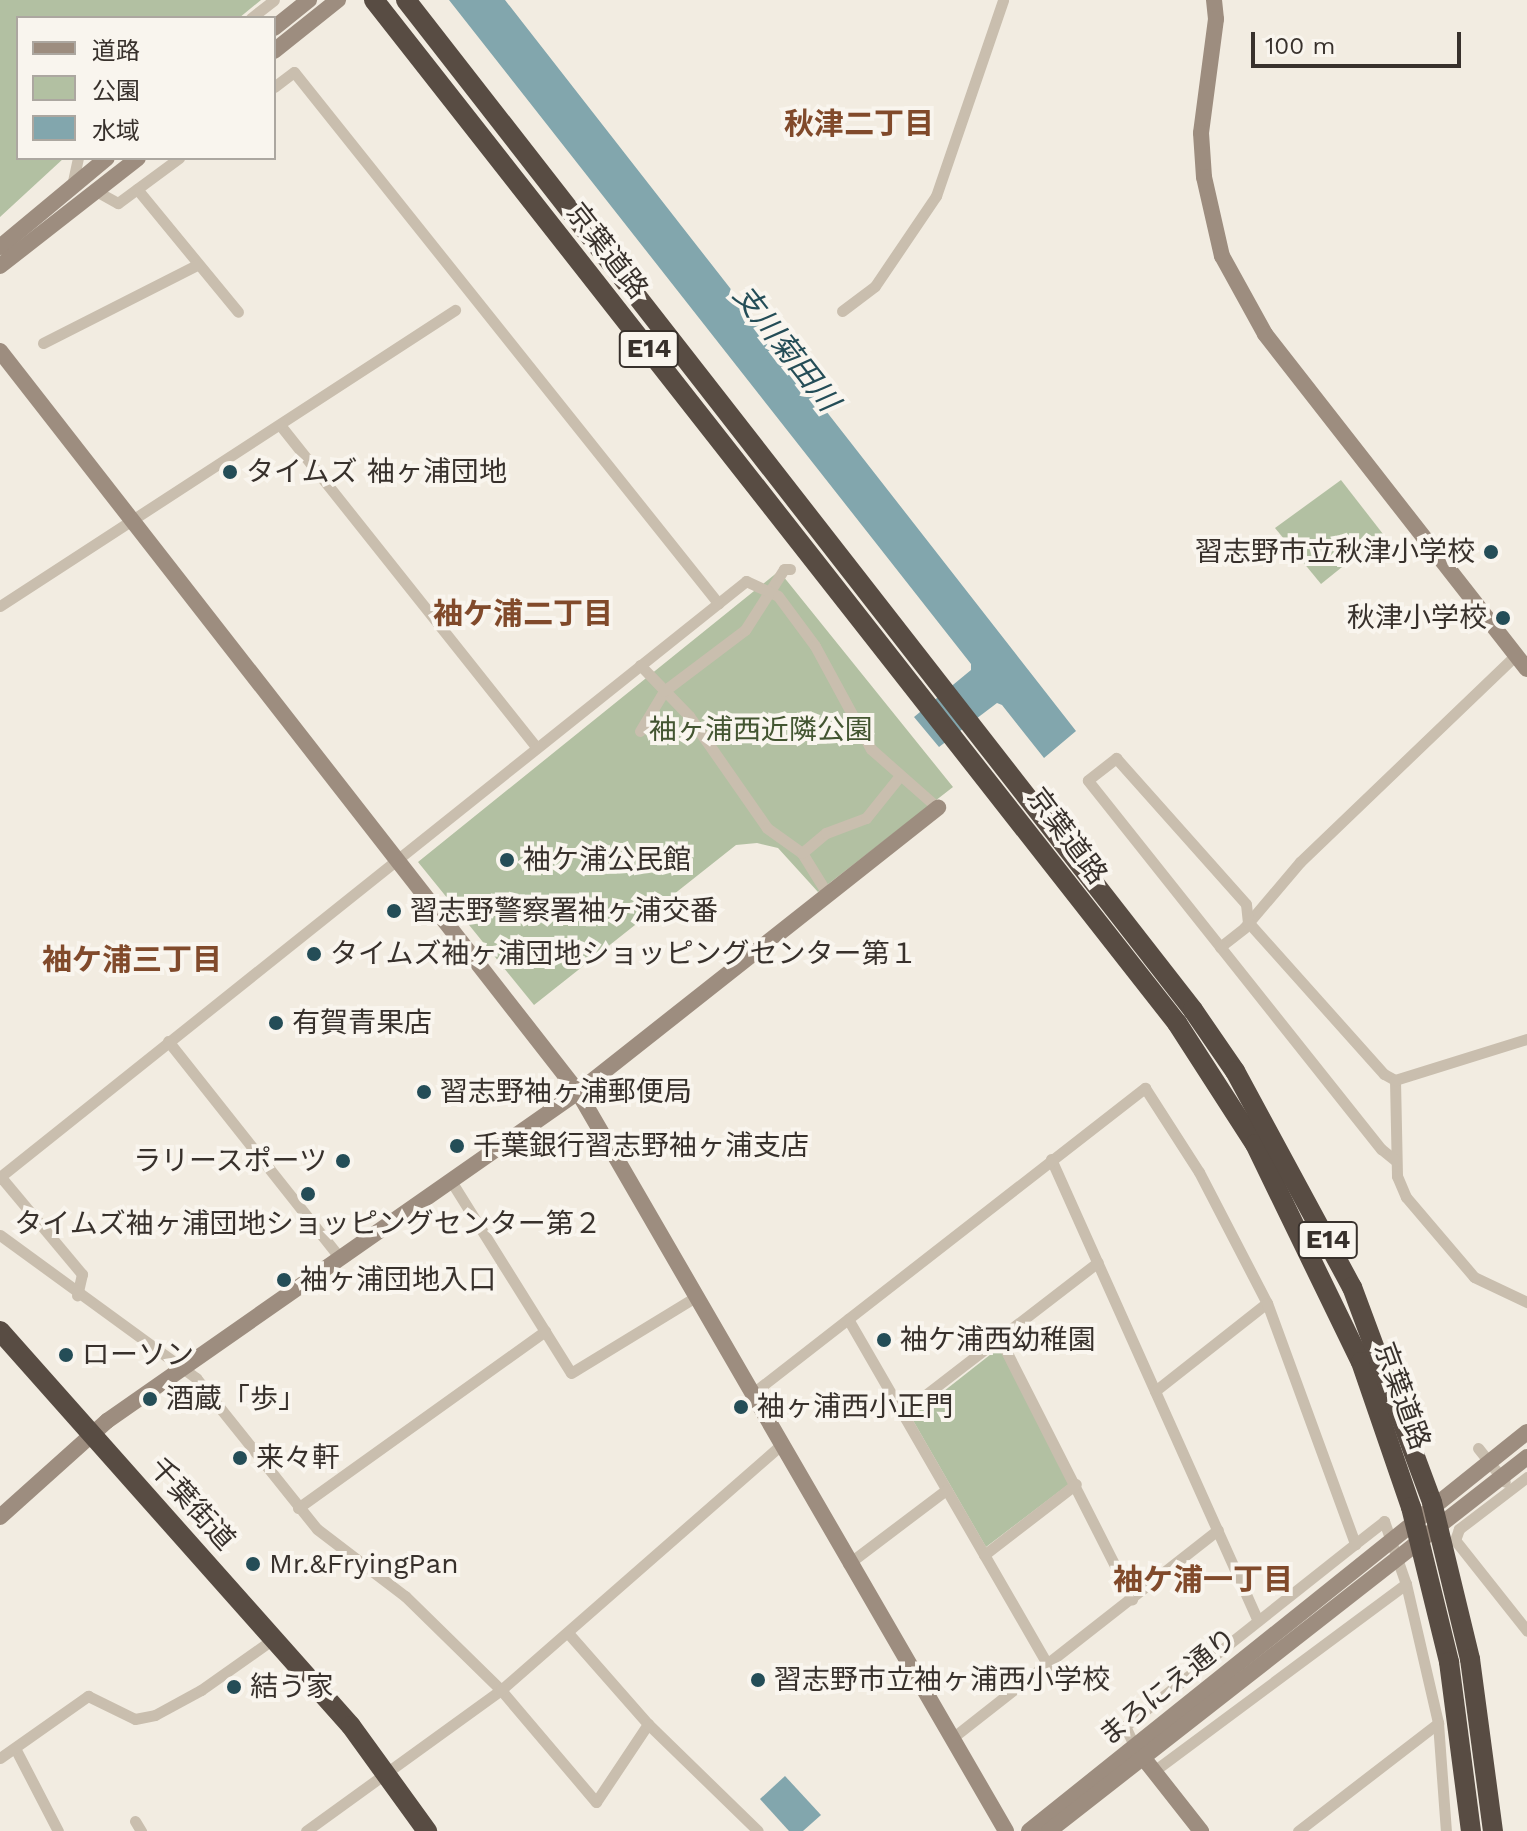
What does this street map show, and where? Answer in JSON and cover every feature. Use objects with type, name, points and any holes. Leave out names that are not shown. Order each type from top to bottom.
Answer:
[{"type":"highway","name":"京葉道路","points":[[374,0],[970,740],[1193,1010],[1235,1071],[1352,1287],[1436,1517],[1470,1659],[1493,1831]]},
{"type":"highway","name":"京葉道路","points":[[406,0],[932,692]]},
{"type":"highway","name":"京葉道路","points":[[970,740],[1177,1023],[1255,1144],[1361,1362],[1418,1531],[1449,1662],[1471,1831]]},
{"type":"highway","name":"千葉街道","points":[[0,1331],[385,1772],[427,1831]]},
{"type":"street","points":[[254,16],[274,0]]},
{"type":"street","points":[[276,26],[309,0]]},
{"type":"street","points":[[276,49],[338,0]]},
{"type":"street","points":[[842,311],[875,286],[936,196],[1003,0]]},
{"type":"street","points":[[1214,0],[1216,19],[1201,133],[1204,177],[1222,256],[1265,334],[1527,669]]},
{"type":"street","points":[[276,86],[294,72],[718,603]]},
{"type":"street","points":[[72,186],[78,160]]},
{"type":"street","points":[[0,247],[104,160]]},
{"type":"street","points":[[96,191],[118,203],[176,160]]},
{"type":"street","points":[[0,266],[134,162]]},
{"type":"street","points":[[137,189],[238,312]]},
{"type":"street","points":[[43,343],[197,265]]},
{"type":"street","points":[[0,606],[455,310]]},
{"type":"street","points":[[0,351],[578,1092],[783,1443],[848,1564],[1006,1831]]},
{"type":"street","points":[[280,425],[536,747]]},
{"type":"street","points":[[640,731],[664,691],[745,630],[784,569],[790,569]]},
{"type":"street","points":[[0,1517],[91,1434],[180,1366],[578,1092],[938,808],[898,778],[871,749],[815,646],[771,588],[746,581],[0,1177],[82,1274],[77,1295]]},
{"type":"street","points":[[1220,947],[1248,922],[1300,862],[1515,656]]},
{"type":"street","points":[[640,665],[689,716],[767,828],[802,853],[828,895]]},
{"type":"street","points":[[1396,1161],[1381,1149],[1088,780],[1116,758],[1246,904],[1248,922],[1384,1074],[1395,1080],[1527,1039]]},
{"type":"street","points":[[802,853],[826,833],[866,818],[898,778]]},
{"type":"street","points":[[168,1041],[339,1257]]},
{"type":"street","points":[[1395,1080],[1396,1161],[1406,1197],[1474,1277],[1527,1302]]},
{"type":"street","points":[[753,1393],[1145,1088],[1199,1172],[1267,1303],[1307,1400],[1355,1544]]},
{"type":"street","points":[[1051,1159],[1258,1621]]},
{"type":"street","points":[[451,1181],[571,1373],[697,1296]]},
{"type":"street","points":[[0,1235],[77,1295],[196,1378],[317,1529],[405,1596],[501,1690],[596,1802],[648,1724]]},
{"type":"street","points":[[902,1413],[1098,1262]]},
{"type":"street","points":[[1155,1391],[1267,1303]]},
{"type":"street","points":[[848,1319],[1048,1666]]},
{"type":"street","points":[[298,1508],[545,1331]]},
{"type":"street","points":[[1000,1339],[1132,1599]]},
{"type":"street","name":"まろにえ通り","points":[[1436,1517],[1527,1432]]},
{"type":"street","points":[[306,1831],[501,1690],[783,1443]]},
{"type":"street","points":[[1478,1448],[1511,1489]]},
{"type":"street","name":"まろにえ通り","points":[[1029,1831],[1139,1752],[1436,1517],[1527,1457]]},
{"type":"street","points":[[1527,1477],[1459,1529],[1455,1540],[1527,1631]]},
{"type":"street","points":[[984,1555],[1076,1484]]},
{"type":"street","points":[[848,1564],[946,1490]]},
{"type":"street","points":[[1201,1831],[1139,1752],[1125,1726],[1384,1521],[1406,1584],[1438,1723],[1446,1831]]},
{"type":"street","points":[[951,1739],[1218,1530]]},
{"type":"street","points":[[1154,1771],[1406,1584]]},
{"type":"street","points":[[568,1633],[648,1724],[758,1831]]},
{"type":"street","points":[[0,1758],[16,1750],[88,1696],[135,1719],[155,1715],[201,1690],[272,1640]]},
{"type":"street","points":[[1298,1831],[1438,1723]]},
{"type":"street","points":[[16,1750],[58,1831]]},
{"type":"street","name":"まろにえ通り","points":[[1049,1831],[1139,1752]]},
{"type":"green space","points":[[0,0],[261,0],[241,16],[16,16],[16,160],[62,160],[0,217]]},
{"type":"green space","points":[[1341,480],[1383,534],[1321,584],[1275,528]]},
{"type":"green space","name":"袖ヶ浦西近隣公園","points":[[779,571],[953,787],[818,892],[778,848],[757,843],[736,845],[534,1005],[418,862]]},
{"type":"green space","points":[[1000,1347],[1069,1484],[986,1547],[911,1417]]},
{"type":"water","points":[[449,0],[505,0],[1076,731],[1044,758],[1002,705],[997,703],[939,747],[914,717],[971,670],[971,664]]},
{"type":"water","points":[[785,1776],[821,1815],[803,1831],[789,1831],[760,1799]]},
{"type":"place","name":"タイムズ 袖ヶ浦団地","points":[[230,472]]},
{"type":"place","name":"習志野市立秋津小学校","points":[[1491,552]]},
{"type":"place","name":"秋津小学校","points":[[1503,618]]},
{"type":"place","name":"袖ケ浦公民館","points":[[507,860]]},
{"type":"place","name":"習志野警察署袖ヶ浦交番","points":[[394,911]]},
{"type":"place","name":"タイムズ袖ヶ浦団地ショッピングセンター第１","points":[[314,954]]},
{"type":"place","name":"有賀青果店","points":[[276,1023]]},
{"type":"place","name":"習志野袖ヶ浦郵便局","points":[[424,1092]]},
{"type":"place","name":"千葉銀行習志野袖ヶ浦支店","points":[[457,1146]]},
{"type":"place","name":"ラリースポーツ","points":[[343,1161]]},
{"type":"place","name":"タイムズ袖ヶ浦団地ショッピングセンター第２","points":[[308,1194]]},
{"type":"place","name":"袖ヶ浦団地入口","points":[[284,1280]]},
{"type":"place","name":"袖ケ浦西幼稚園","points":[[884,1340]]},
{"type":"place","name":"ローソン","points":[[66,1355]]},
{"type":"place","name":"酒蔵「歩」","points":[[150,1399]]},
{"type":"place","name":"袖ヶ浦西小正門","points":[[741,1407]]},
{"type":"place","name":"来々軒","points":[[240,1458]]},
{"type":"place","name":"Mr.&FryingPan","points":[[253,1564]]},
{"type":"place","name":"習志野市立袖ヶ浦西小学校","points":[[758,1680]]},
{"type":"place","name":"結う家","points":[[234,1687]]},
{"type":"district","name":"秋津二丁目","points":[[859,124]]},
{"type":"district","name":"袖ケ浦二丁目","points":[[523,614]]},
{"type":"district","name":"袖ケ浦三丁目","points":[[132,960]]},
{"type":"district","name":"袖ケ浦一丁目","points":[[1203,1580]]},
{"type":"water label","name":"支川菊田川","points":[[786,348]]}]
